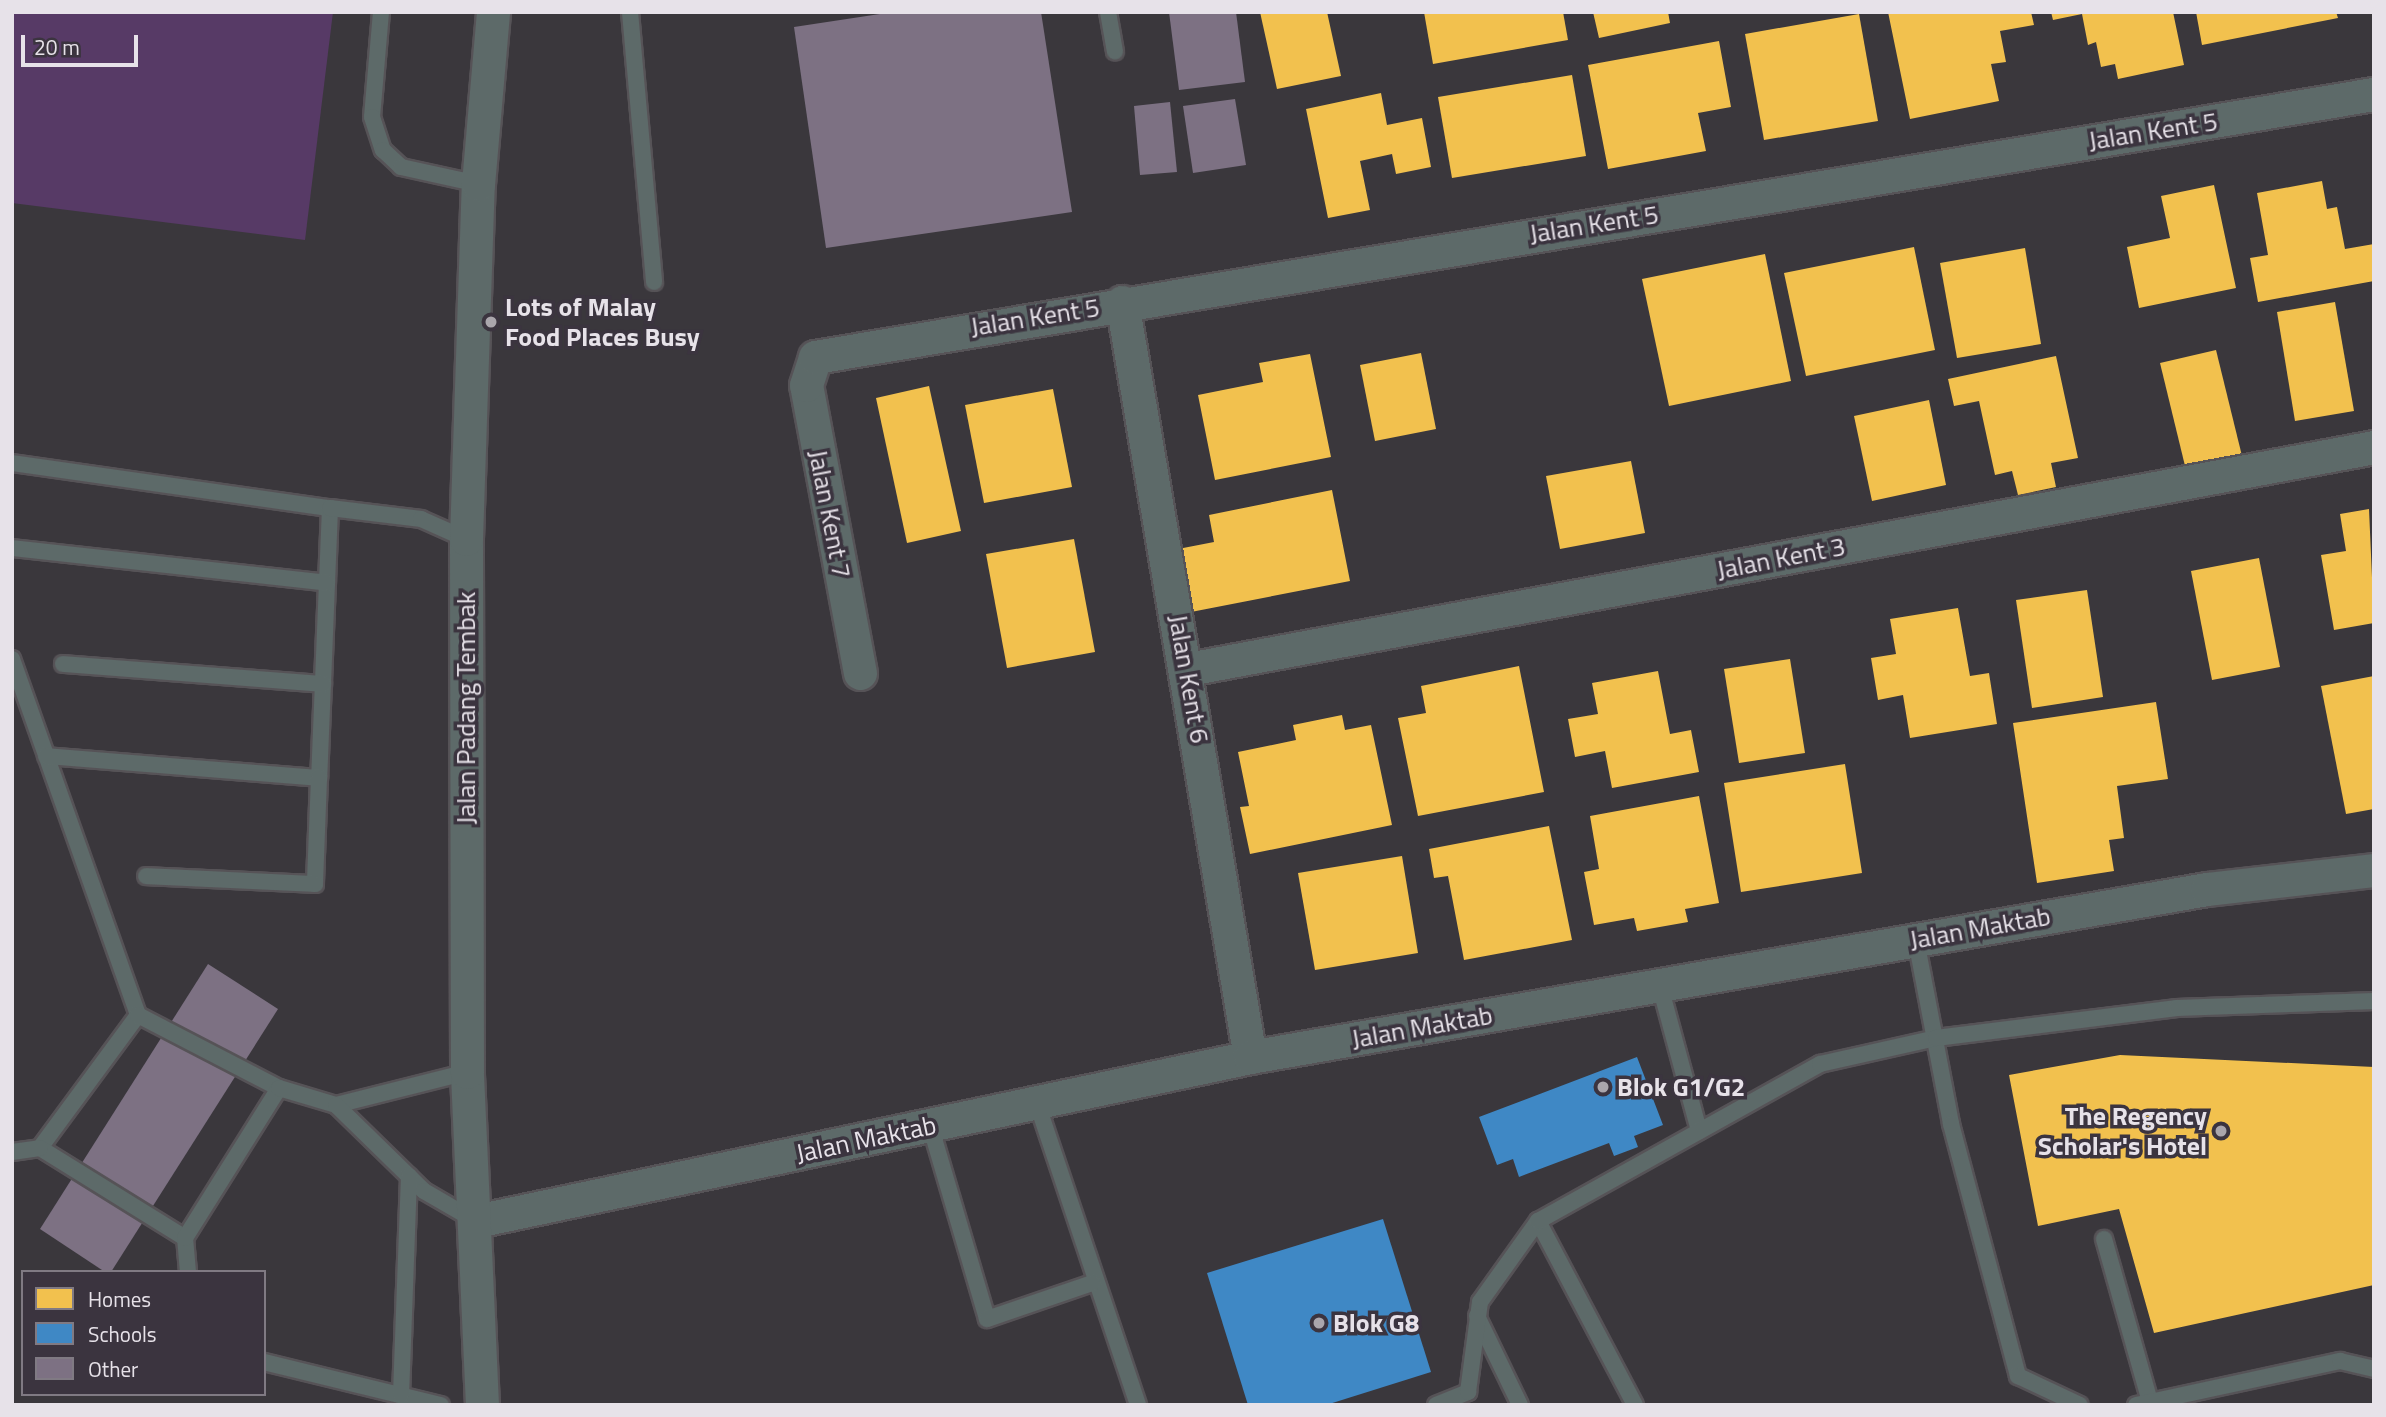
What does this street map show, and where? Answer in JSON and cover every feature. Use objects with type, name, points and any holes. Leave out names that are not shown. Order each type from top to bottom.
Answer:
[{"type":"street","name":"Jalan Padang Tembak","points":[[482,1405],[476,1221],[467,1072],[466,539],[478,184],[493,12]]},
{"type":"street","name":"Jalan Kent 5","points":[[815,357],[1122,302],[2374,94]]},
{"type":"street","name":"Jalan Kent 6","points":[[1122,302],[1188,669],[1250,1057]]},
{"type":"street","name":"Jalan Kent 7","points":[[815,357],[806,385],[860,673]]},
{"type":"street","name":"Jalan Kent 3","points":[[1188,669],[2374,447]]},
{"type":"street","name":"Jalan Maktab","points":[[476,1221],[1250,1057],[2207,888],[2374,870]]},
{"type":"lane","points":[[381,12],[372,117],[383,150],[401,167],[478,184]]},
{"type":"lane","points":[[630,12],[654,282]]},
{"type":"lane","points":[[1108,12],[1115,51]]},
{"type":"lane","points":[[12,463],[421,519],[466,539]]},
{"type":"lane","points":[[146,876],[315,884],[330,508]]},
{"type":"lane","points":[[12,548],[327,583]]},
{"type":"lane","points":[[12,659],[138,1015],[279,1088],[336,1105],[409,1176],[476,1221]]},
{"type":"lane","points":[[63,664],[323,684]]},
{"type":"lane","points":[[46,756],[319,778]]},
{"type":"lane","points":[[1916,940],[1951,1124],[2018,1376],[2080,1405]]},
{"type":"lane","points":[[1660,986],[1699,1131]]},
{"type":"lane","points":[[1436,1405],[1468,1392],[1480,1302],[1538,1222],[1821,1064],[1936,1038],[2177,1007],[2374,1001]]},
{"type":"lane","points":[[40,1148],[138,1015]]},
{"type":"lane","points":[[336,1105],[467,1072]]},
{"type":"lane","points":[[188,1270],[185,1238],[279,1088]]},
{"type":"lane","points":[[1037,1102],[1092,1283],[1138,1405]]},
{"type":"lane","points":[[930,1125],[987,1320],[1092,1283]]},
{"type":"lane","points":[[12,1152],[40,1148],[185,1238]]},
{"type":"lane","points":[[401,1395],[409,1176]]},
{"type":"lane","points":[[1538,1222],[1635,1405]]},
{"type":"lane","points":[[2104,1239],[2143,1404],[2340,1361],[2374,1369]]},
{"type":"lane","points":[[1478,1316],[1520,1405]]},
{"type":"lane","points":[[266,1362],[441,1405]]},
{"type":"shaded area","points":[[12,12],[333,12],[305,240],[12,203]]},
{"type":"building: Homes","points":[[1260,12],[1327,12],[1341,76],[1277,89]]},
{"type":"building: Homes","points":[[1424,12],[1563,12],[1568,40],[1433,64]]},
{"type":"building: Homes","points":[[1593,12],[1668,12],[1670,23],[1599,38]]},
{"type":"building: Homes","points":[[1888,12],[2031,12],[2034,25],[2000,31],[2006,62],[1991,64],[1999,101],[1910,119]]},
{"type":"building: Homes","points":[[2051,12],[2173,12],[2184,65],[2118,79],[2115,64],[2101,67],[2096,42],[2088,45],[2082,14],[2053,20]]},
{"type":"building: Homes","points":[[2196,12],[2336,12],[2338,18],[2202,45]]},
{"type":"building: Homes","points":[[1859,14],[1878,121],[1764,140],[1745,34]]},
{"type":"building: Homes","points":[[1719,41],[1731,107],[1698,113],[1706,151],[1608,169],[1588,65]]},
{"type":"building: Homes","points":[[1572,75],[1586,156],[1452,178],[1438,97]]},
{"type":"building: Homes","points":[[1381,93],[1387,125],[1422,118],[1431,167],[1396,174],[1392,154],[1360,161],[1370,210],[1328,218],[1306,109]]},
{"type":"building: Homes","points":[[2322,181],[2327,209],[2337,207],[2345,249],[2374,244],[2374,281],[2258,302],[2250,258],[2268,255],[2257,193]]},
{"type":"building: Homes","points":[[2214,185],[2236,288],[2139,308],[2127,247],[2170,238],[2161,196]]},
{"type":"building: Homes","points":[[1914,247],[1935,350],[1806,376],[1784,273]]},
{"type":"building: Homes","points":[[2025,248],[2041,344],[1957,358],[1940,263]]},
{"type":"building: Homes","points":[[1765,254],[1791,381],[1669,406],[1642,279]]},
{"type":"building: Homes","points":[[2335,302],[2354,411],[2295,421],[2277,312]]},
{"type":"building: Homes","points":[[2216,350],[2242,456],[2186,470],[2160,363]]},
{"type":"building: Homes","points":[[1421,353],[1436,429],[1375,441],[1360,365]]},
{"type":"building: Homes","points":[[1310,354],[1331,457],[1215,480],[1198,395],[1263,382],[1259,363]]},
{"type":"building: Homes","points":[[2056,356],[2078,458],[2051,463],[2056,487],[2018,495],[2012,471],[1995,475],[1979,401],[1954,406],[1948,379]]},
{"type":"building: Homes","points":[[929,386],[961,531],[907,543],[876,398]]},
{"type":"building: Homes","points":[[1053,389],[1072,487],[984,503],[965,405]]},
{"type":"building: Homes","points":[[1929,400],[1946,485],[1872,501],[1854,416]]},
{"type":"building: Homes","points":[[1631,461],[1645,533],[1560,549],[1546,476]]},
{"type":"building: Homes","points":[[1332,490],[1350,581],[1191,612],[1178,549],[1214,542],[1209,515]]},
{"type":"building: Homes","points":[[2369,509],[2374,623],[2334,630],[2321,555],[2346,551],[2340,514]]},
{"type":"building: Homes","points":[[1074,539],[1095,652],[1007,668],[986,554]]},
{"type":"building: Homes","points":[[2259,558],[2280,667],[2212,680],[2191,571]]},
{"type":"building: Homes","points":[[2087,590],[2103,697],[2032,708],[2016,600]]},
{"type":"building: Homes","points":[[1958,608],[1970,676],[1989,673],[1997,724],[1910,738],[1903,695],[1878,700],[1871,658],[1896,654],[1890,619]]},
{"type":"building: Homes","points":[[1790,659],[1805,753],[1739,763],[1724,669]]},
{"type":"building: Homes","points":[[1519,666],[1544,792],[1418,816],[1398,718],[1426,713],[1421,686]]},
{"type":"building: Homes","points":[[1658,671],[1670,734],[1691,730],[1699,772],[1612,788],[1605,751],[1575,757],[1568,719],[1598,714],[1592,683]]},
{"type":"building: Homes","points":[[2374,676],[2374,809],[2346,814],[2321,686]]},
{"type":"building: Homes","points":[[2156,702],[2168,779],[2117,786],[2124,838],[2109,840],[2114,871],[2037,883],[2013,723]]},
{"type":"building: Homes","points":[[1342,715],[1345,730],[1371,725],[1392,825],[1250,854],[1240,807],[1249,806],[1238,752],[1296,740],[1293,725]]},
{"type":"building: Homes","points":[[1845,764],[1862,873],[1741,892],[1724,783]]},
{"type":"building: Homes","points":[[1699,796],[1719,903],[1685,909],[1688,922],[1637,931],[1634,918],[1594,925],[1584,872],[1599,869],[1590,816]]},
{"type":"building: Homes","points":[[1549,826],[1572,940],[1464,960],[1448,876],[1434,878],[1429,849]]},
{"type":"building: Homes","points":[[1402,856],[1418,953],[1315,970],[1298,873]]},
{"type":"building: Homes","points":[[2120,1055],[2374,1067],[2374,1285],[2154,1333],[2119,1209],[2038,1226],[2009,1075]]},
{"type":"building: Schools","name":"Blok G1/G2","points":[[1637,1057],[1663,1125],[1634,1136],[1638,1147],[1614,1156],[1609,1143],[1519,1177],[1513,1159],[1497,1165],[1479,1117]]},
{"type":"building: Schools","name":"Blok G8","points":[[1383,1219],[1431,1372],[1326,1405],[1248,1405],[1207,1273]]},
{"type":"building: Other","points":[[893,12],[1041,12],[1072,212],[826,248],[794,27]]},
{"type":"building: Other","points":[[1169,12],[1236,12],[1245,82],[1179,90]]},
{"type":"building: Other","points":[[1235,99],[1246,165],[1193,173],[1183,106]]},
{"type":"building: Other","points":[[1170,102],[1177,172],[1140,175],[1134,106]]},
{"type":"building: Other","points":[[208,964],[278,1009],[112,1270],[102,1270],[40,1229]]},
{"type":"place","name":"Lots of Malay Food Places Busy","points":[[491,322]]},
{"type":"place","name":"Blok G1/G2","points":[[1603,1087]]},
{"type":"place","name":"The Regency Scholar's Hotel","points":[[2221,1131]]},
{"type":"place","name":"Blok G8","points":[[1319,1323]]}]
